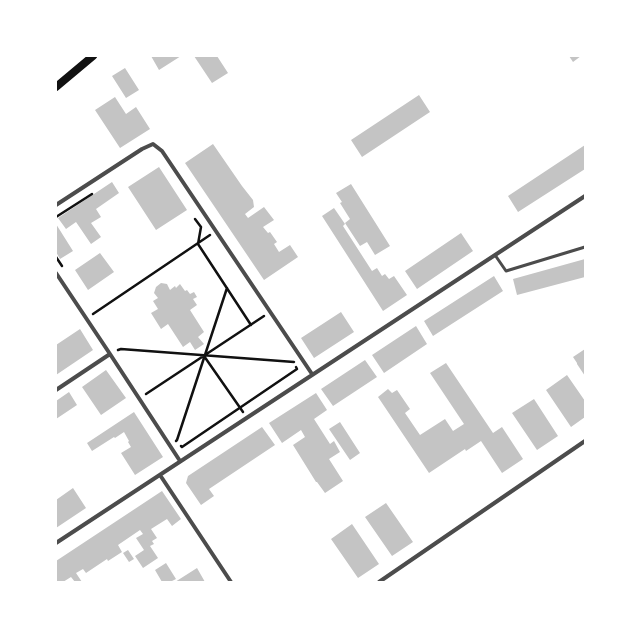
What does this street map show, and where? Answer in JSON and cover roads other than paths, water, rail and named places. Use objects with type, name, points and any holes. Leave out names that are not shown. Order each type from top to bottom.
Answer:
[{"type":"main road","points":[[56,87],[93,56]]},
{"type":"street","points":[[56,205],[142,149],[153,144],[162,151],[312,374]]},
{"type":"street","points":[[56,543],[585,196]]},
{"type":"street","points":[[56,273],[180,461]]},
{"type":"street","points":[[56,390],[110,354]]},
{"type":"street","points":[[379,582],[585,442]]},
{"type":"street","points":[[160,475],[231,582]]},
{"type":"lane","points":[[495,255],[506,271],[585,247]]}]
